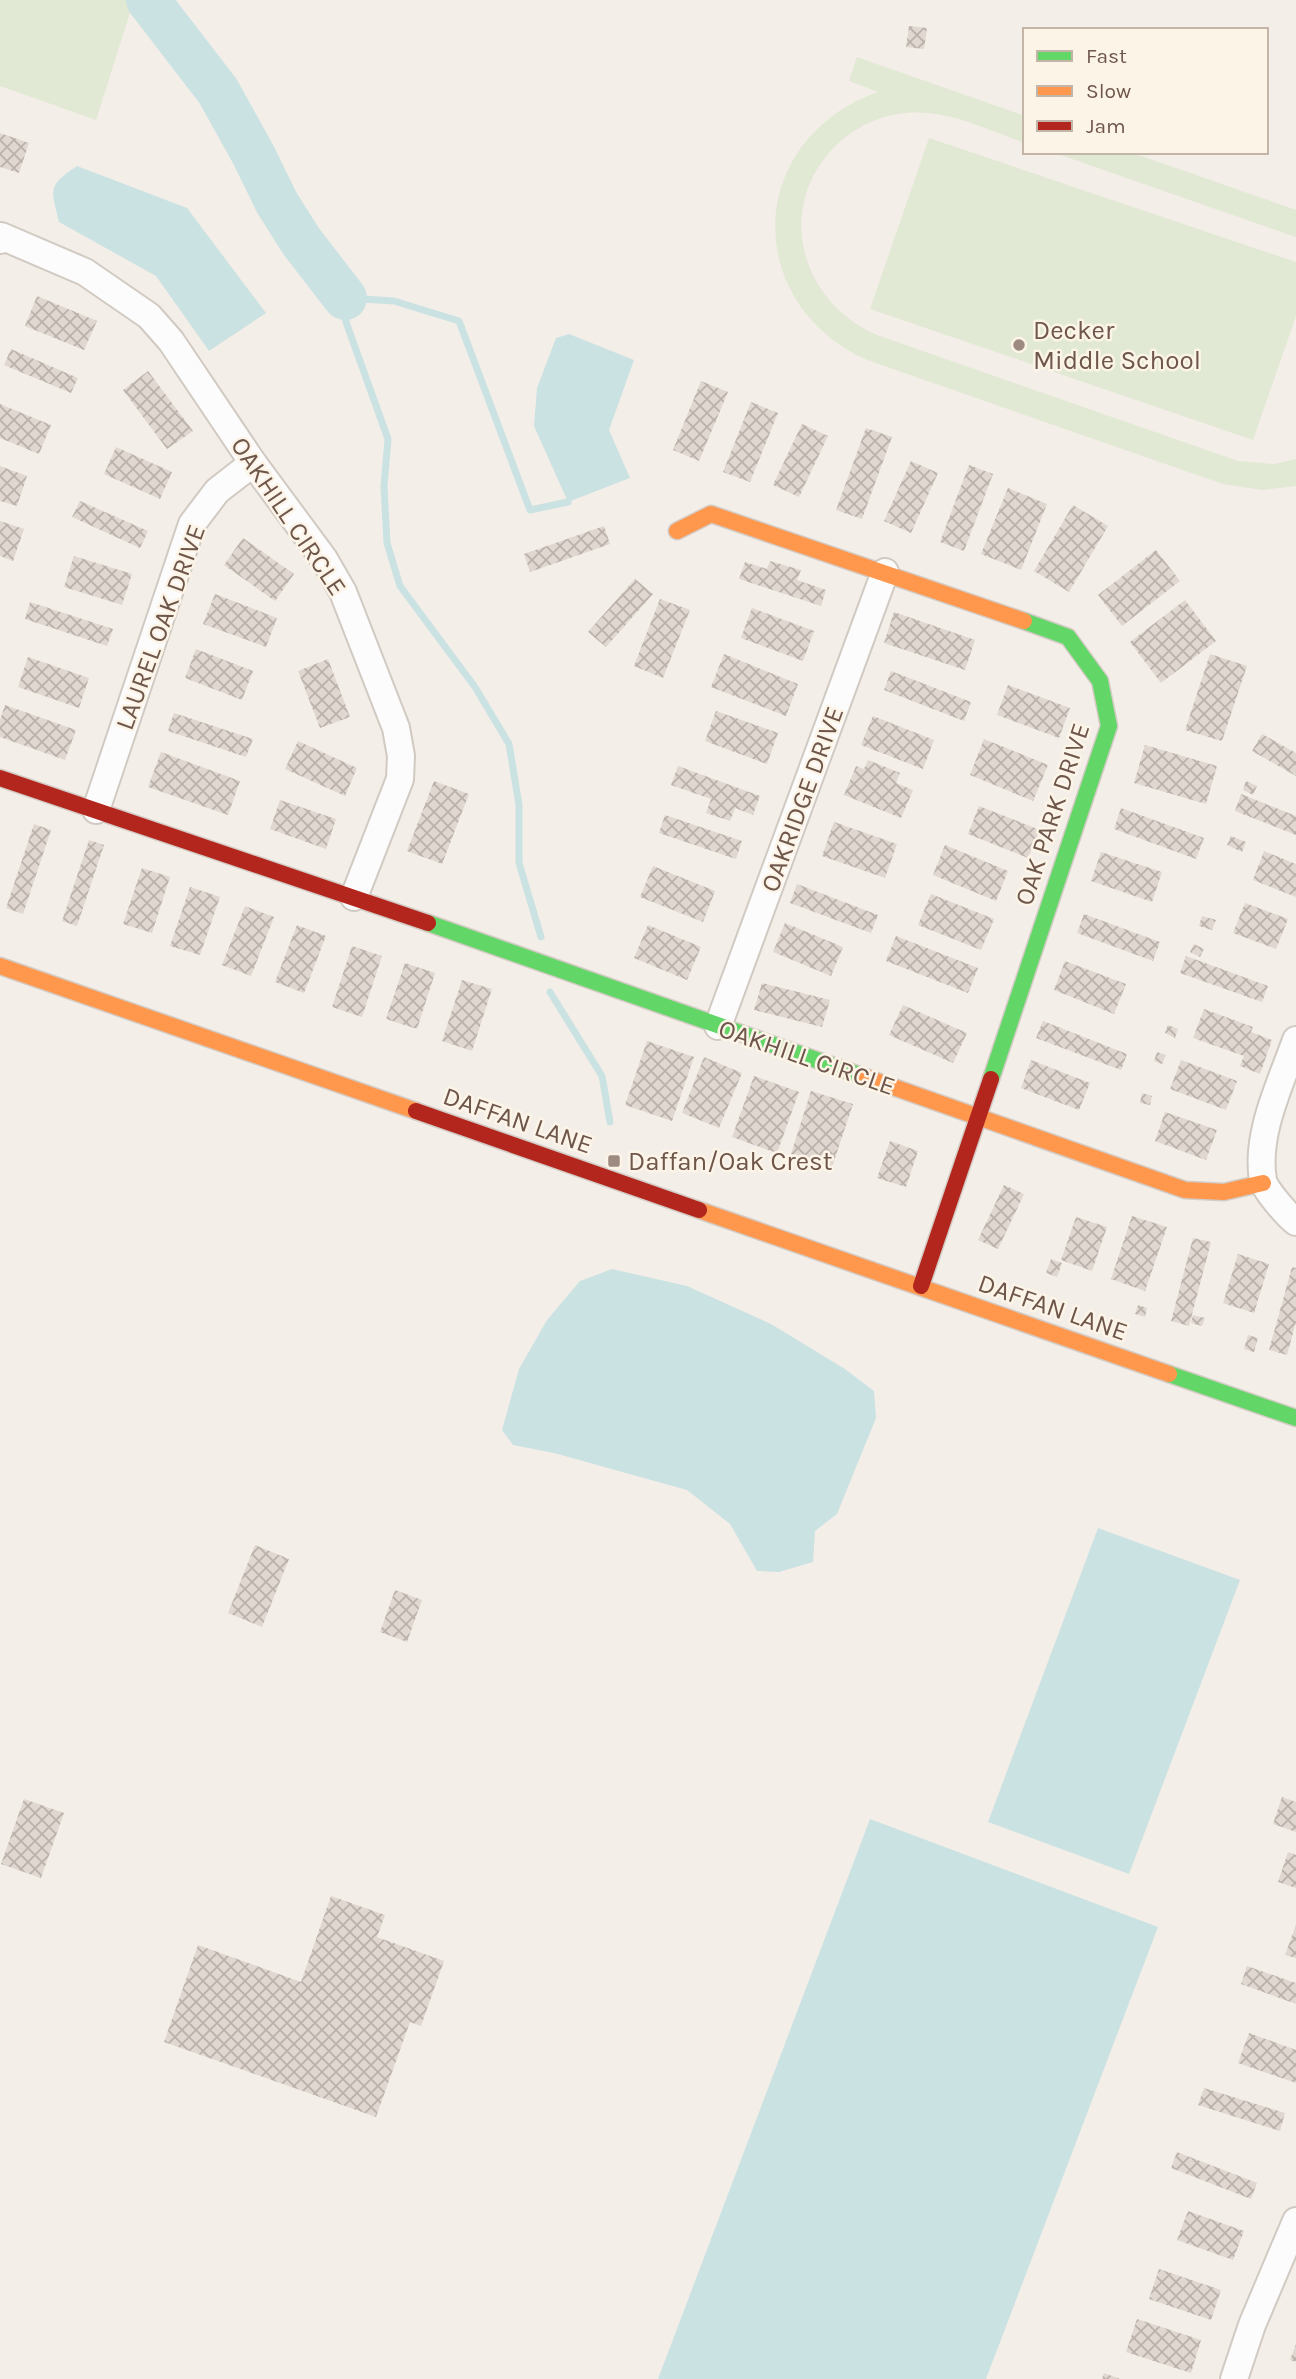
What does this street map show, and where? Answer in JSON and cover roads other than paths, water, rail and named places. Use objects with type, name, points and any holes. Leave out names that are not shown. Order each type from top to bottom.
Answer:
[{"type":"street","name":"OAKHILL CIRCLE","points":[[0,240],[1,236],[85,272],[149,316],[171,341],[254,463],[324,559],[343,592],[396,728],[401,756],[400,779],[354,897]]},
{"type":"street","name":"LAUREL OAK DRIVE","points":[[96,810],[192,524],[217,491],[254,463]]},
{"type":"street","name":"OAK PARK DRIVE","points":[[677,531],[711,514],[885,572],[1068,637],[1100,681],[1109,726],[921,1286]]},
{"type":"street","name":"OAKRIDGE DRIVE","points":[[718,1026],[885,572]]},
{"type":"street","name":"OAKHILL CIRCLE","points":[[0,778],[354,897],[1185,1190],[1213,1194],[1236,1192],[1263,1183]]},
{"type":"street","name":"DAFFAN LANE","points":[[0,966],[1296,1418]]},
{"type":"street","points":[[1296,1040],[1270,1115],[1262,1151],[1263,1183],[1296,1222]]},
{"type":"street","points":[[1234,2379],[1252,2325],[1293,2238]]},
{"type":"water","points":[[77,166],[187,208],[266,313],[209,351],[156,276],[59,222],[54,189],[60,179]]},
{"type":"water","points":[[569,334],[634,360],[609,430],[630,478],[568,502],[534,426],[537,388],[556,338]]},
{"type":"water","points":[[612,1269],[687,1286],[771,1324],[845,1369],[874,1391],[876,1418],[837,1514],[815,1531],[813,1562],[779,1572],[757,1571],[730,1524],[687,1490],[554,1453],[513,1445],[502,1430],[519,1369],[547,1320],[580,1281]]},
{"type":"water","points":[[1098,1528],[1240,1580],[1129,1874],[988,1822]]},
{"type":"water","points":[[870,1819],[1158,1927],[986,2379],[658,2379]]},
{"type":"waterway","points":[[148,0],[218,91],[277,203],[301,241],[345,298]]},
{"type":"waterway","points":[[541,937],[519,863],[519,805],[509,744],[475,687],[400,586],[387,543],[384,486],[388,439],[346,322],[345,298],[394,301],[459,321],[530,510],[568,502]]},
{"type":"waterway","points":[[550,992],[602,1076],[610,1122]]},
{"type":"place","name":"Decker Middle School","points":[[1019,345]]},
{"type":"place","name":"Daffan/Oak Crest","points":[[614,1161]]}]
